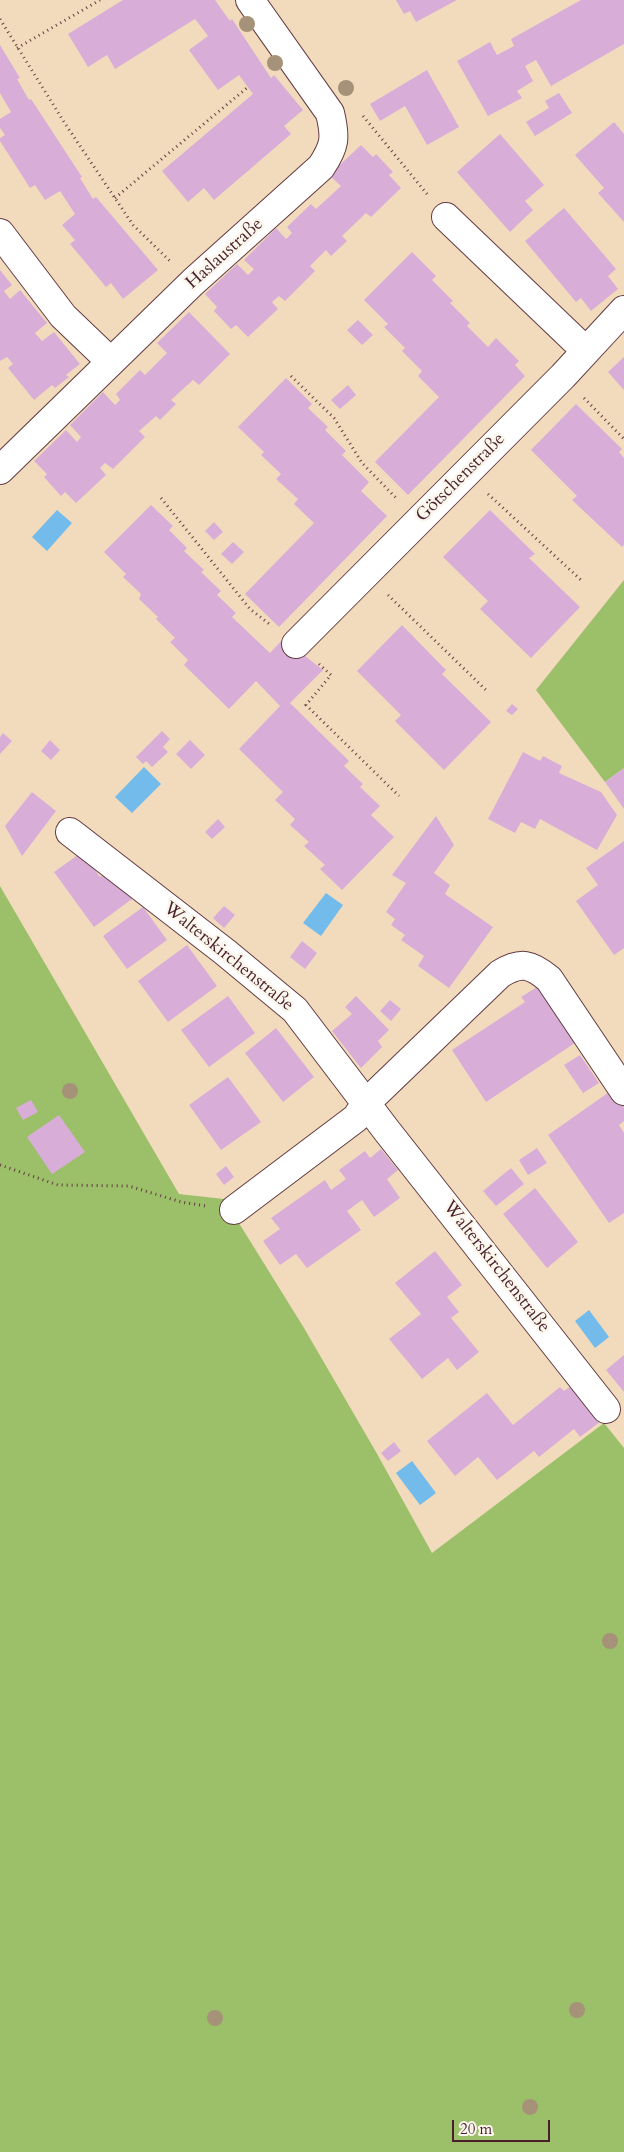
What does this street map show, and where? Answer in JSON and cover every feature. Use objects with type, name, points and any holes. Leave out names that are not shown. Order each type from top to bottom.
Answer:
[{"type":"street","name":"Haslaustraße","points":[[0,470],[193,282],[321,167],[332,150],[334,130],[330,113],[250,0]]},
{"type":"street","points":[[446,217],[586,352]]},
{"type":"street","points":[[0,233],[63,316],[110,361]]},
{"type":"street","name":"Götschenstraße","points":[[296,644],[563,376],[624,310]]},
{"type":"street","name":"Walterskirchenstraße","points":[[70,832],[225,952],[295,1010],[606,1409]]},
{"type":"street","points":[[234,1210],[356,1118],[366,1103],[500,974],[514,966],[534,967],[550,978],[624,1090]]},
{"type":"path","points":[[17,48],[100,0]]},
{"type":"path","points":[[0,19],[133,225],[193,282]]},
{"type":"path","points":[[115,198],[248,87]]},
{"type":"path","points":[[330,113],[362,115],[446,217]]},
{"type":"path","points":[[291,376],[334,418],[362,463],[419,520]]},
{"type":"path","points":[[563,376],[624,438]]},
{"type":"path","points":[[466,473],[581,580]]},
{"type":"path","points":[[161,498],[250,609],[296,644],[332,675],[306,705],[398,796]]},
{"type":"path","points":[[366,573],[488,692]]},
{"type":"path","points":[[0,1165],[58,1185],[129,1186],[180,1202],[234,1210]]},
{"type":"green space","points":[[624,580],[624,768],[605,782],[536,690]]},
{"type":"green space","points":[[0,886],[179,1194],[224,1199],[304,1328],[432,1553],[604,1423],[624,1448],[624,2152],[0,2152]]},
{"type":"water","points":[[57,510],[72,523],[47,551],[32,537]]},
{"type":"water","points":[[144,767],[161,784],[132,813],[115,797]]},
{"type":"water","points":[[326,893],[343,905],[321,936],[303,923]]},
{"type":"water","points":[[589,1310],[609,1337],[595,1348],[575,1321]]},
{"type":"water","points":[[412,1461],[436,1493],[420,1505],[396,1473]]},
{"type":"building","points":[[123,0],[215,0],[230,21],[232,19],[271,78],[274,75],[303,110],[284,126],[291,134],[214,200],[204,188],[188,202],[162,171],[253,94],[239,75],[218,90],[189,50],[208,36],[195,19],[115,69],[107,55],[88,67],[68,34]]},
{"type":"building","points":[[396,0],[457,0],[416,22],[410,11],[404,14]]},
{"type":"building","points":[[581,0],[624,0],[624,44],[551,86],[536,60],[525,66],[533,81],[517,91],[522,98],[488,116],[457,61],[490,42],[497,55],[514,46],[511,39]]},
{"type":"building","points":[[0,45],[20,78],[17,79],[29,100],[31,99],[82,177],[80,178],[93,199],[96,197],[158,270],[123,299],[111,283],[106,287],[70,244],[75,240],[62,225],[75,214],[60,191],[45,200],[35,185],[30,188],[0,141],[0,138],[5,135],[0,128],[0,119],[11,112],[0,93]]},
{"type":"building","points":[[427,70],[459,127],[427,145],[405,106],[380,121],[370,104]]},
{"type":"building","points":[[559,93],[572,113],[535,136],[526,122],[549,108],[545,101]]},
{"type":"building","points":[[614,122],[624,134],[624,222],[598,193],[604,188],[575,155]]},
{"type":"building","points":[[500,134],[544,185],[525,201],[533,210],[510,232],[457,172]]},
{"type":"building","points":[[361,145],[373,157],[376,154],[393,172],[389,175],[401,188],[371,217],[366,213],[342,236],[347,241],[331,256],[326,250],[310,266],[315,271],[285,301],[279,296],[272,302],[278,309],[248,337],[236,325],[231,329],[214,311],[217,307],[205,294],[237,264],[248,275],[254,269],[244,260],[276,228],[286,239],[292,233],[287,227],[311,204],[316,209],[341,186],[329,175]]},
{"type":"building","points":[[564,208],[616,269],[608,276],[618,289],[591,311],[581,298],[576,302],[525,241]]},
{"type":"building","points":[[412,252],[436,276],[432,280],[453,301],[450,303],[470,323],[467,326],[488,347],[496,338],[519,361],[515,365],[525,376],[408,495],[375,462],[439,397],[418,376],[422,371],[402,351],[405,348],[384,327],[388,324],[364,300]]},
{"type":"building","points":[[0,270],[12,285],[4,291],[10,299],[20,290],[47,323],[35,333],[42,341],[54,332],[80,364],[66,375],[69,377],[55,388],[52,385],[34,400],[8,368],[13,364],[7,357],[0,361]]},
{"type":"building","points":[[189,312],[230,354],[199,385],[193,380],[171,400],[176,404],[160,420],[156,416],[139,431],[145,437],[113,469],[105,463],[100,468],[106,475],[76,503],[65,492],[61,496],[44,477],[47,474],[34,461],[66,430],[77,442],[81,437],[70,425],[103,392],[115,405],[120,400],[116,394],[140,370],[145,375],[167,353],[157,343]]},
{"type":"building","points":[[358,320],[373,335],[362,345],[347,330]]},
{"type":"building","points":[[624,357],[624,390],[608,372]]},
{"type":"building","points":[[286,378],[312,404],[308,408],[328,427],[325,430],[346,451],[342,455],[369,482],[361,491],[387,516],[279,627],[245,594],[314,523],[294,504],[298,499],[276,479],[281,474],[261,455],[264,452],[238,427]]},
{"type":"building","points":[[348,385],[356,395],[340,409],[331,400]]},
{"type":"building","points":[[576,404],[622,449],[619,452],[624,458],[624,545],[622,547],[572,500],[577,496],[531,450]]},
{"type":"building","points":[[151,505],[173,526],[169,530],[187,548],[184,551],[204,570],[201,572],[221,591],[217,595],[236,613],[232,617],[270,653],[283,639],[323,670],[290,703],[349,761],[344,766],[363,784],[360,787],[380,806],[371,815],[394,837],[342,890],[320,869],[325,865],[304,846],[309,842],[290,825],[295,819],[275,800],[283,792],[239,749],[280,706],[256,681],[229,709],[184,665],[188,660],[170,642],[175,638],[156,619],[158,617],[139,599],[141,594],[123,577],[126,574],[104,552]]},
{"type":"building","points":[[490,510],[535,554],[529,558],[580,607],[531,658],[480,609],[488,601],[443,557]]},
{"type":"building","points":[[214,522],[223,532],[214,540],[205,531]]},
{"type":"building","points":[[233,542],[244,552],[232,564],[221,554]]},
{"type":"building","points":[[402,625],[446,670],[442,674],[491,722],[444,770],[395,721],[401,715],[357,671]]},
{"type":"building","points":[[512,704],[518,709],[512,715],[506,711]]},
{"type":"building","points":[[162,731],[170,739],[163,747],[168,752],[152,767],[146,761],[143,764],[136,757]]},
{"type":"building","points":[[3,733],[12,741],[0,754],[0,737]]},
{"type":"building","points":[[50,740],[60,750],[51,760],[41,751]]},
{"type":"building","points":[[190,740],[205,755],[191,769],[176,754]]},
{"type":"building","points":[[523,752],[540,761],[543,756],[562,766],[559,773],[601,792],[617,815],[597,850],[540,819],[535,829],[521,822],[515,833],[488,819]]},
{"type":"building","points":[[624,768],[624,809],[605,782]]},
{"type":"building","points":[[32,792],[56,811],[22,856],[5,826]]},
{"type":"building","points":[[436,816],[454,845],[434,873],[450,885],[445,894],[493,927],[449,988],[418,966],[424,956],[401,940],[405,935],[391,925],[395,919],[386,912],[406,883],[392,875]]},
{"type":"building","points":[[218,819],[225,827],[212,839],[205,832]]},
{"type":"building","points":[[624,841],[624,948],[614,955],[576,901],[598,885],[586,868]]},
{"type":"building","points":[[82,852],[100,877],[111,869],[132,899],[94,927],[54,872]]},
{"type":"building","points":[[224,906],[235,915],[224,928],[213,918]]},
{"type":"building","points":[[143,907],[167,940],[127,969],[103,936]]},
{"type":"building","points":[[302,941],[317,953],[305,969],[290,957]]},
{"type":"building","points":[[187,945],[217,986],[168,1022],[138,981]]},
{"type":"building","points":[[537,987],[575,1043],[486,1102],[452,1050],[525,1002],[521,997]]},
{"type":"building","points":[[228,996],[255,1033],[209,1067],[181,1030]]},
{"type":"building","points":[[356,996],[389,1030],[378,1041],[382,1047],[361,1068],[332,1031],[352,1014],[345,1007]]},
{"type":"building","points":[[390,1000],[401,1009],[391,1021],[380,1011]]},
{"type":"building","points":[[276,1028],[314,1077],[283,1102],[245,1053]]},
{"type":"building","points":[[580,1055],[599,1083],[583,1093],[564,1065]]},
{"type":"building","points":[[228,1077],[261,1122],[221,1150],[189,1105]]},
{"type":"building","points":[[612,1090],[624,1107],[624,1121],[619,1125],[624,1133],[624,1213],[609,1223],[548,1135]]},
{"type":"building","points":[[31,1100],[38,1112],[23,1120],[16,1108]]},
{"type":"building","points":[[59,1115],[85,1152],[52,1174],[27,1137]]},
{"type":"building","points":[[537,1148],[547,1163],[528,1175],[519,1160]]},
{"type":"building","points":[[381,1149],[398,1170],[387,1179],[400,1198],[374,1217],[362,1200],[347,1211],[361,1230],[307,1268],[296,1254],[280,1265],[263,1241],[280,1229],[271,1218],[325,1180],[331,1190],[346,1179],[339,1170],[365,1151],[370,1158]]},
{"type":"building","points":[[226,1166],[234,1177],[224,1185],[216,1174]]},
{"type":"building","points":[[511,1168],[524,1184],[496,1206],[483,1191]]},
{"type":"building","points":[[535,1188],[578,1242],[547,1268],[503,1214]]},
{"type":"building","points":[[435,1251],[462,1285],[447,1297],[459,1312],[451,1318],[479,1352],[457,1370],[448,1358],[422,1379],[389,1339],[421,1314],[395,1283]]},
{"type":"building","points":[[624,1355],[624,1392],[606,1370]]},
{"type":"building","points":[[572,1385],[601,1421],[580,1437],[574,1429],[539,1457],[534,1451],[497,1480],[478,1457],[455,1476],[427,1441],[487,1393],[513,1425],[560,1387],[564,1391]]},
{"type":"building","points":[[394,1442],[401,1451],[388,1461],[381,1453]]}]
